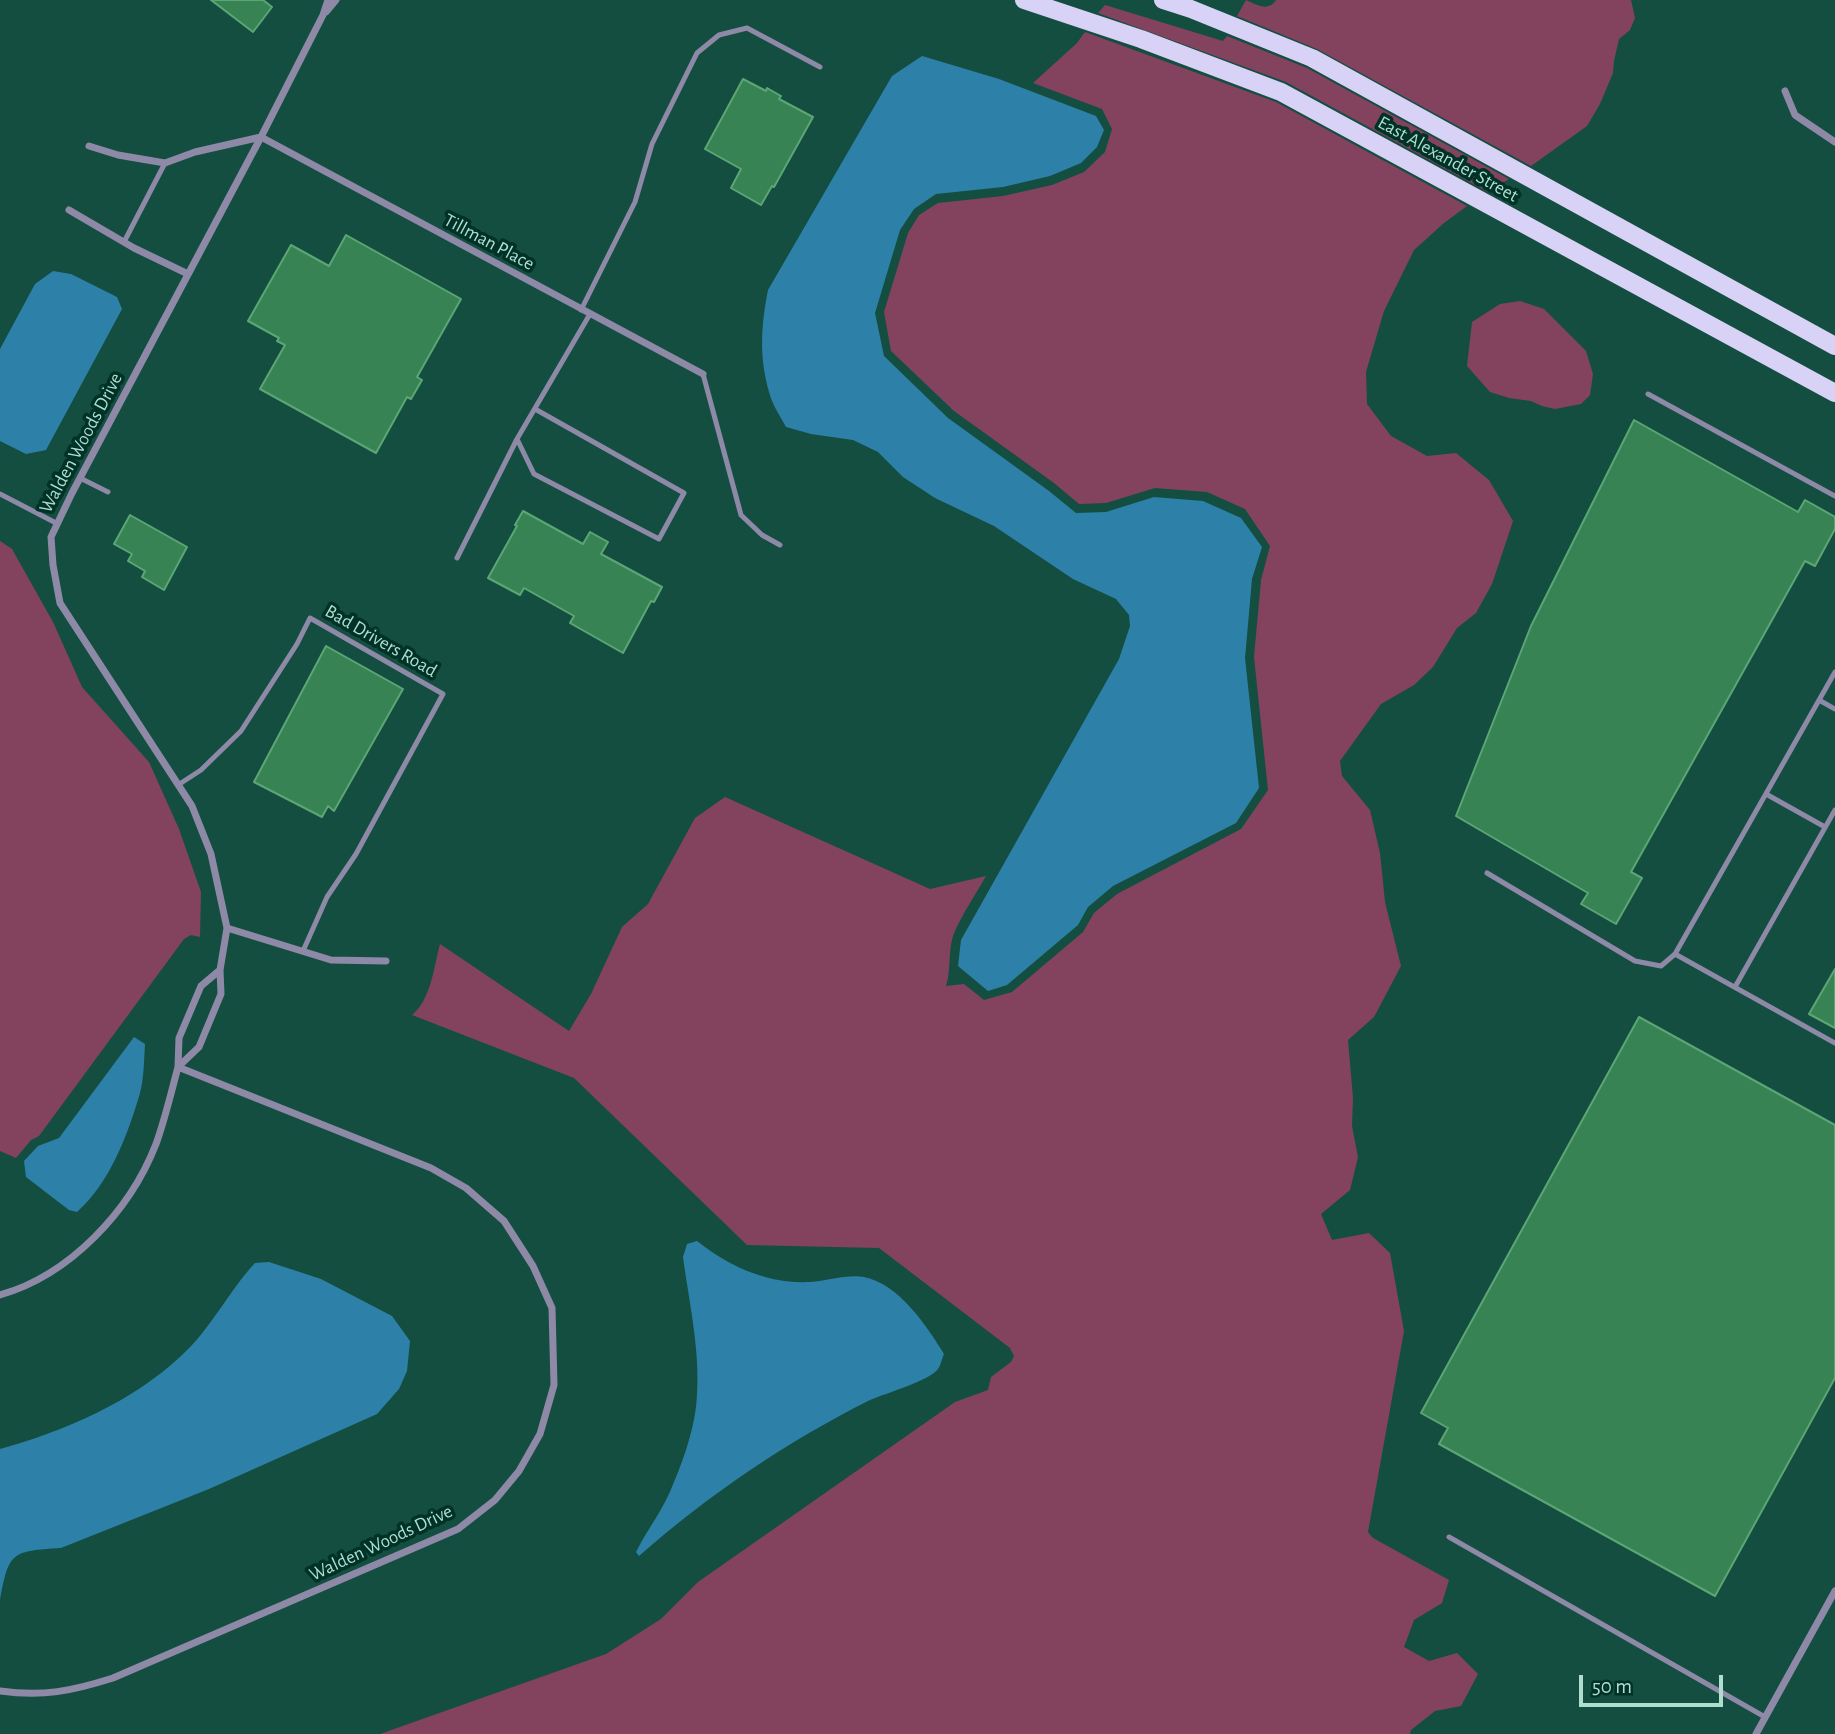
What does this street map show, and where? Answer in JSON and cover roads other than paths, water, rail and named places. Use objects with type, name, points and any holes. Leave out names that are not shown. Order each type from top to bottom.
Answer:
[{"type":"main road","name":"East Alexander Street","points":[[1024,0],[1141,39],[1281,92],[1835,393]]},
{"type":"main road","name":"East Alexander Street","points":[[1163,0],[1312,58],[1835,346]]},
{"type":"street","name":"Walden Woods Drive","points":[[178,1067],[199,1047],[221,995],[220,970],[227,928],[211,854],[192,806],[60,603],[52,565],[51,537],[261,137],[328,0]]},
{"type":"street","name":"Walden Woods Drive","points":[[323,15],[336,0]]},
{"type":"street","points":[[1785,91],[1795,115],[1835,142]]},
{"type":"street","points":[[89,146],[118,155],[165,163],[195,152],[261,137]]},
{"type":"street","name":"Tillman Place","points":[[261,137],[703,374]]},
{"type":"street","points":[[69,210],[124,242],[188,274]]},
{"type":"street","points":[[227,928],[331,960],[386,961]]},
{"type":"street","name":"Walden Woods Drive","points":[[0,1295],[55,1271],[106,1225],[136,1184],[155,1146],[178,1067],[179,1038],[201,986],[220,970]]},
{"type":"street","name":"Walden Woods Drive","points":[[0,1691],[25,1694],[71,1691],[113,1678],[458,1529],[495,1500],[519,1471],[540,1434],[554,1385],[552,1308],[533,1266],[504,1221],[466,1188],[431,1168],[178,1067]]},
{"type":"street","points":[[1756,1734],[1835,1591]]},
{"type":"lane","points":[[581,310],[635,202],[652,144],[697,53],[719,35],[747,29],[820,67]]},
{"type":"lane","points":[[124,242],[165,163]]},
{"type":"lane","points":[[457,558],[517,439],[590,314]]},
{"type":"lane","points":[[703,374],[741,515],[762,535],[780,545]]},
{"type":"lane","points":[[1648,394],[1835,496]]},
{"type":"lane","points":[[517,439],[534,474],[659,539],[684,493],[535,409]]},
{"type":"lane","points":[[80,478],[108,492]]},
{"type":"lane","points":[[0,494],[56,523]]},
{"type":"lane","name":"Bad Drivers Road","points":[[178,785],[201,771],[241,731],[310,618],[443,695],[356,854],[327,897],[303,951]]},
{"type":"lane","points":[[1487,873],[1635,961],[1661,966],[1675,954],[1835,672]]},
{"type":"lane","points":[[1819,700],[1835,709]]},
{"type":"lane","points":[[1766,794],[1825,827]]},
{"type":"lane","points":[[1735,987],[1835,810]]},
{"type":"lane","points":[[1675,954],[1835,1043]]},
{"type":"lane","points":[[1449,1537],[1765,1717]]},
{"type":"water","points":[[922,56],[999,79],[1096,116],[1104,130],[1097,147],[1081,163],[1050,176],[1003,187],[936,194],[914,209],[900,230],[875,313],[884,356],[948,418],[1076,513],[1106,512],[1154,497],[1203,501],[1241,518],[1262,547],[1252,579],[1245,658],[1259,788],[1236,823],[1113,886],[1088,907],[1078,925],[1007,985],[988,991],[958,966],[961,940],[1119,659],[1130,626],[1129,615],[1116,599],[1073,579],[994,526],[935,498],[903,477],[878,452],[853,440],[811,434],[786,427],[770,396],[762,353],[768,290],[892,76]]},
{"type":"water","points":[[53,271],[71,274],[117,297],[122,309],[46,450],[26,454],[0,441],[0,349],[35,284]]},
{"type":"water","points":[[134,1037],[145,1044],[144,1069],[130,1125],[99,1187],[77,1212],[69,1210],[26,1177],[24,1161],[38,1146],[59,1138]]},
{"type":"water","points":[[697,1241],[736,1266],[764,1277],[810,1282],[858,1276],[877,1281],[911,1308],[944,1354],[939,1367],[933,1373],[839,1416],[750,1470],[665,1533],[639,1556],[636,1552],[666,1501],[678,1472],[695,1417],[697,1360],[683,1257],[687,1244]]},
{"type":"water","points":[[269,1262],[321,1279],[392,1316],[410,1341],[407,1371],[399,1389],[377,1414],[209,1489],[61,1548],[22,1553],[10,1563],[0,1600],[0,1449],[73,1424],[141,1387],[192,1345],[255,1263]]}]
